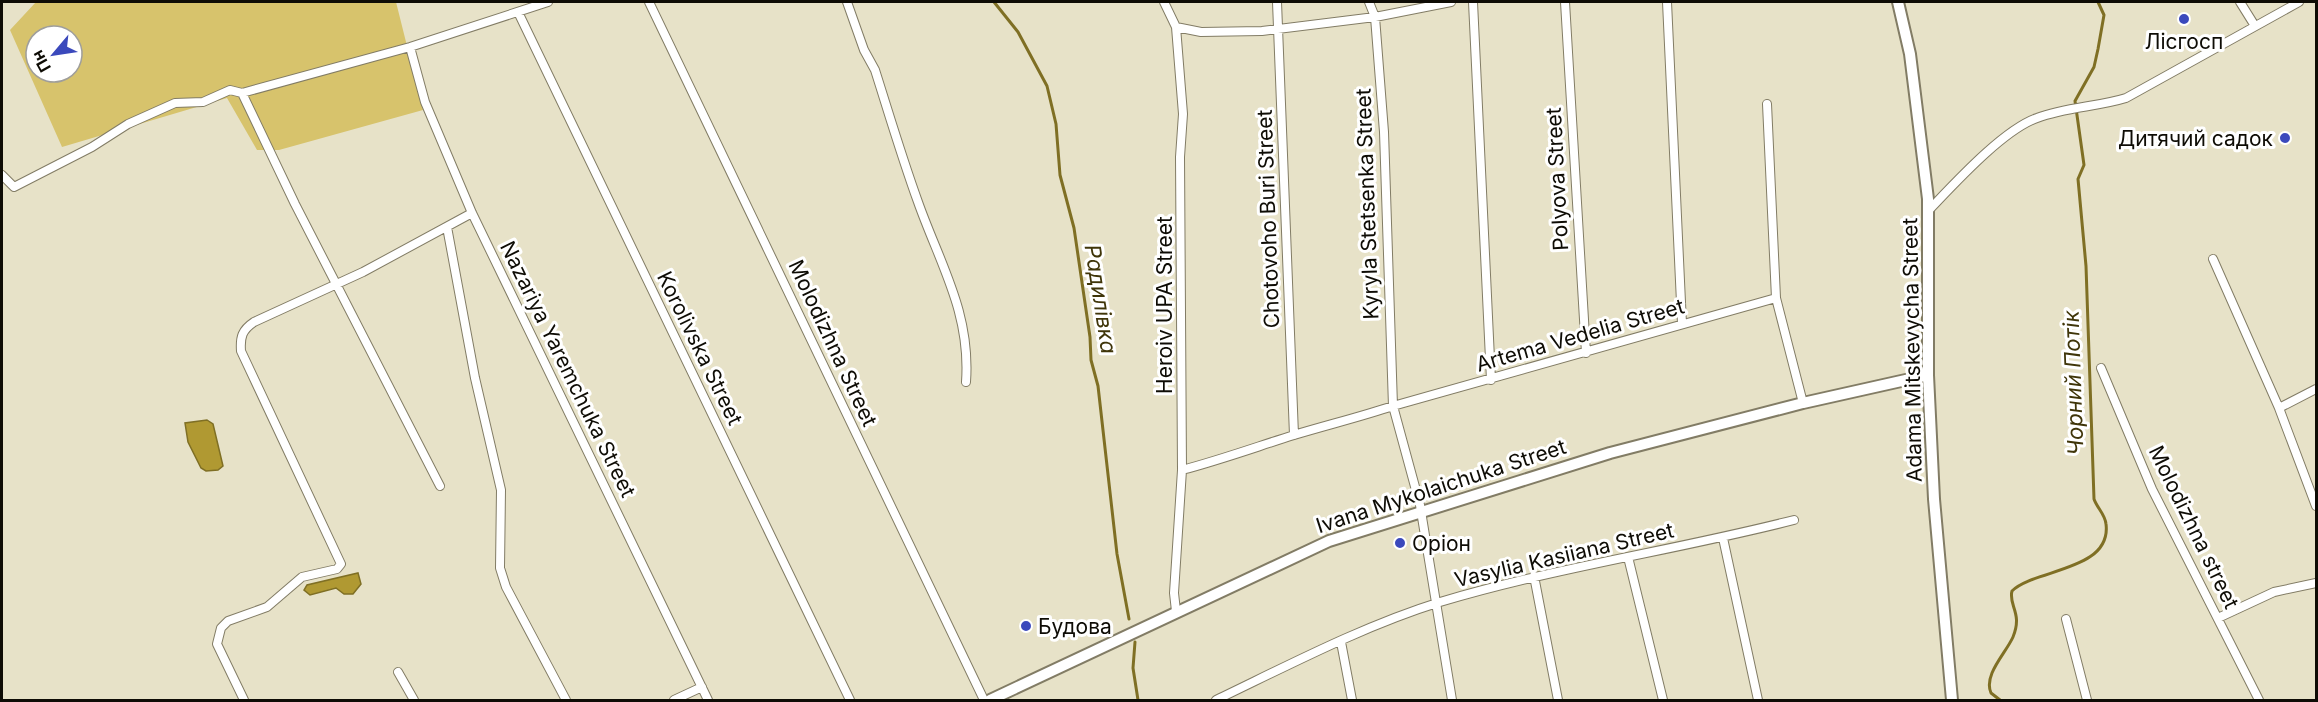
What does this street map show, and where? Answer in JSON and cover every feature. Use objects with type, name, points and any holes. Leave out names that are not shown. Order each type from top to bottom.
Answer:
[{"type":"street","points":[[2,175],[14,187],[175,103],[202,102],[230,90],[242,93],[410,47],[548,2]]},
{"type":"street","name":"Molodizhna Street","points":[[650,2],[984,700]]},
{"type":"street","points":[[847,2],[864,50],[875,70],[918,202],[937,246],[961,315],[967,340],[966,382]]},
{"type":"street","name":"Heroiv UPA Street","points":[[1164,2],[1176,27],[1183,114],[1180,157],[1182,470],[1173,593],[1176,611]]},
{"type":"street","name":"Chotovoho Buri Street","points":[[1277,2],[1294,435]]},
{"type":"street","name":"Kyryla Stetsenka Street","points":[[1369,2],[1375,17],[1384,132],[1393,406],[1421,510],[1452,700]]},
{"type":"street","points":[[1176,27],[1214,32],[1262,31],[1375,17],[1452,2]]},
{"type":"street","points":[[1473,2],[1491,380]]},
{"type":"street","name":"Polyova Street","points":[[1565,2],[1586,353]]},
{"type":"street","points":[[1667,2],[1682,324]]},
{"type":"street","name":"Adama Mitskevycha Street","points":[[1898,2],[1912,65],[1929,210],[1928,375],[1934,499],[1952,700]]},
{"type":"street","points":[[2241,2],[2255,26]]},
{"type":"street","points":[[1929,210],[2016,129],[2034,118],[2126,98],[2298,2]]},
{"type":"street","name":"Korolivska Street","points":[[518,12],[850,700]]},
{"type":"street","name":"Nazariya Yaremchuka Street","points":[[410,47],[425,102],[472,213],[708,700]]},
{"type":"street","points":[[242,93],[295,204],[338,283],[441,486]]},
{"type":"street","points":[[1767,104],[1776,298],[1803,403]]},
{"type":"street","points":[[244,700],[224,660],[217,636],[228,621],[267,607],[302,577],[337,569],[341,564],[241,351],[240,338],[245,328],[254,322],[338,283],[472,213]]},
{"type":"street","points":[[447,227],[477,388],[501,490],[500,568],[506,587],[566,700]]},
{"type":"street","points":[[2213,259],[2279,408],[2316,506]]},
{"type":"street","name":"Artema Vedelia Street","points":[[1182,470],[1239,455],[1294,435],[1343,423],[1393,406],[1776,298]]},
{"type":"street","name":"Molodizhna street","points":[[2101,368],[2152,489],[2259,700]]},
{"type":"street","name":"Ivana Mykolaichuka Street","points":[[990,700],[1329,540],[1610,453],[1803,403],[1928,375]]},
{"type":"street","points":[[2279,408],[2316,389]]},
{"type":"street","name":"Vasylia Kasiiana Street","points":[[1216,700],[1341,642],[1435,604],[1534,576],[1723,538],[1794,520]]},
{"type":"street","points":[[1723,538],[1758,700]]},
{"type":"street","points":[[1628,557],[1663,700]]},
{"type":"street","points":[[1534,576],[1557,700]]},
{"type":"street","points":[[2218,618],[2274,592],[2316,582]]},
{"type":"street","points":[[2066,619],[2087,700]]},
{"type":"street","points":[[1341,642],[1352,700]]},
{"type":"street","points":[[398,672],[414,700]]},
{"type":"street","points":[[674,700],[702,687]]},
{"type":"shaded area","points":[[36,2],[396,2],[423,110],[279,150],[257,150],[227,98],[62,147],[34,84],[84,84],[84,24],[24,24],[24,62],[10,30]]},
{"type":"shaded area","points":[[207,420],[213,424],[223,466],[218,470],[206,471],[201,468],[188,442],[185,423]]},
{"type":"shaded area","points":[[358,573],[361,584],[353,594],[344,594],[336,588],[310,595],[304,590],[307,585]]},
{"type":"waterway","name":"Радилівка","points":[[994,2],[1018,32],[1047,86],[1056,124],[1060,175],[1074,228],[1090,337],[1091,360],[1098,386],[1117,554],[1129,619]]},
{"type":"waterway","name":"Чорний Потік","points":[[2000,700],[1991,693],[1989,686],[1996,664],[2016,629],[2012,591],[2037,578],[2085,560],[2097,551],[2105,539],[2105,520],[2094,499],[2086,266],[2078,179],[2084,165],[2075,101],[2094,67],[2104,15],[2098,2]]},
{"type":"waterway","name":"Радилівка","points":[[1135,642],[1133,668],[1138,700]]},
{"type":"place","name":"Лісгосп","points":[[2184,19]]},
{"type":"place","name":"Дитячий садок","points":[[2285,138]]},
{"type":"place","name":"Оріон","points":[[1400,543]]},
{"type":"place","name":"Будова","points":[[1026,626]]}]
